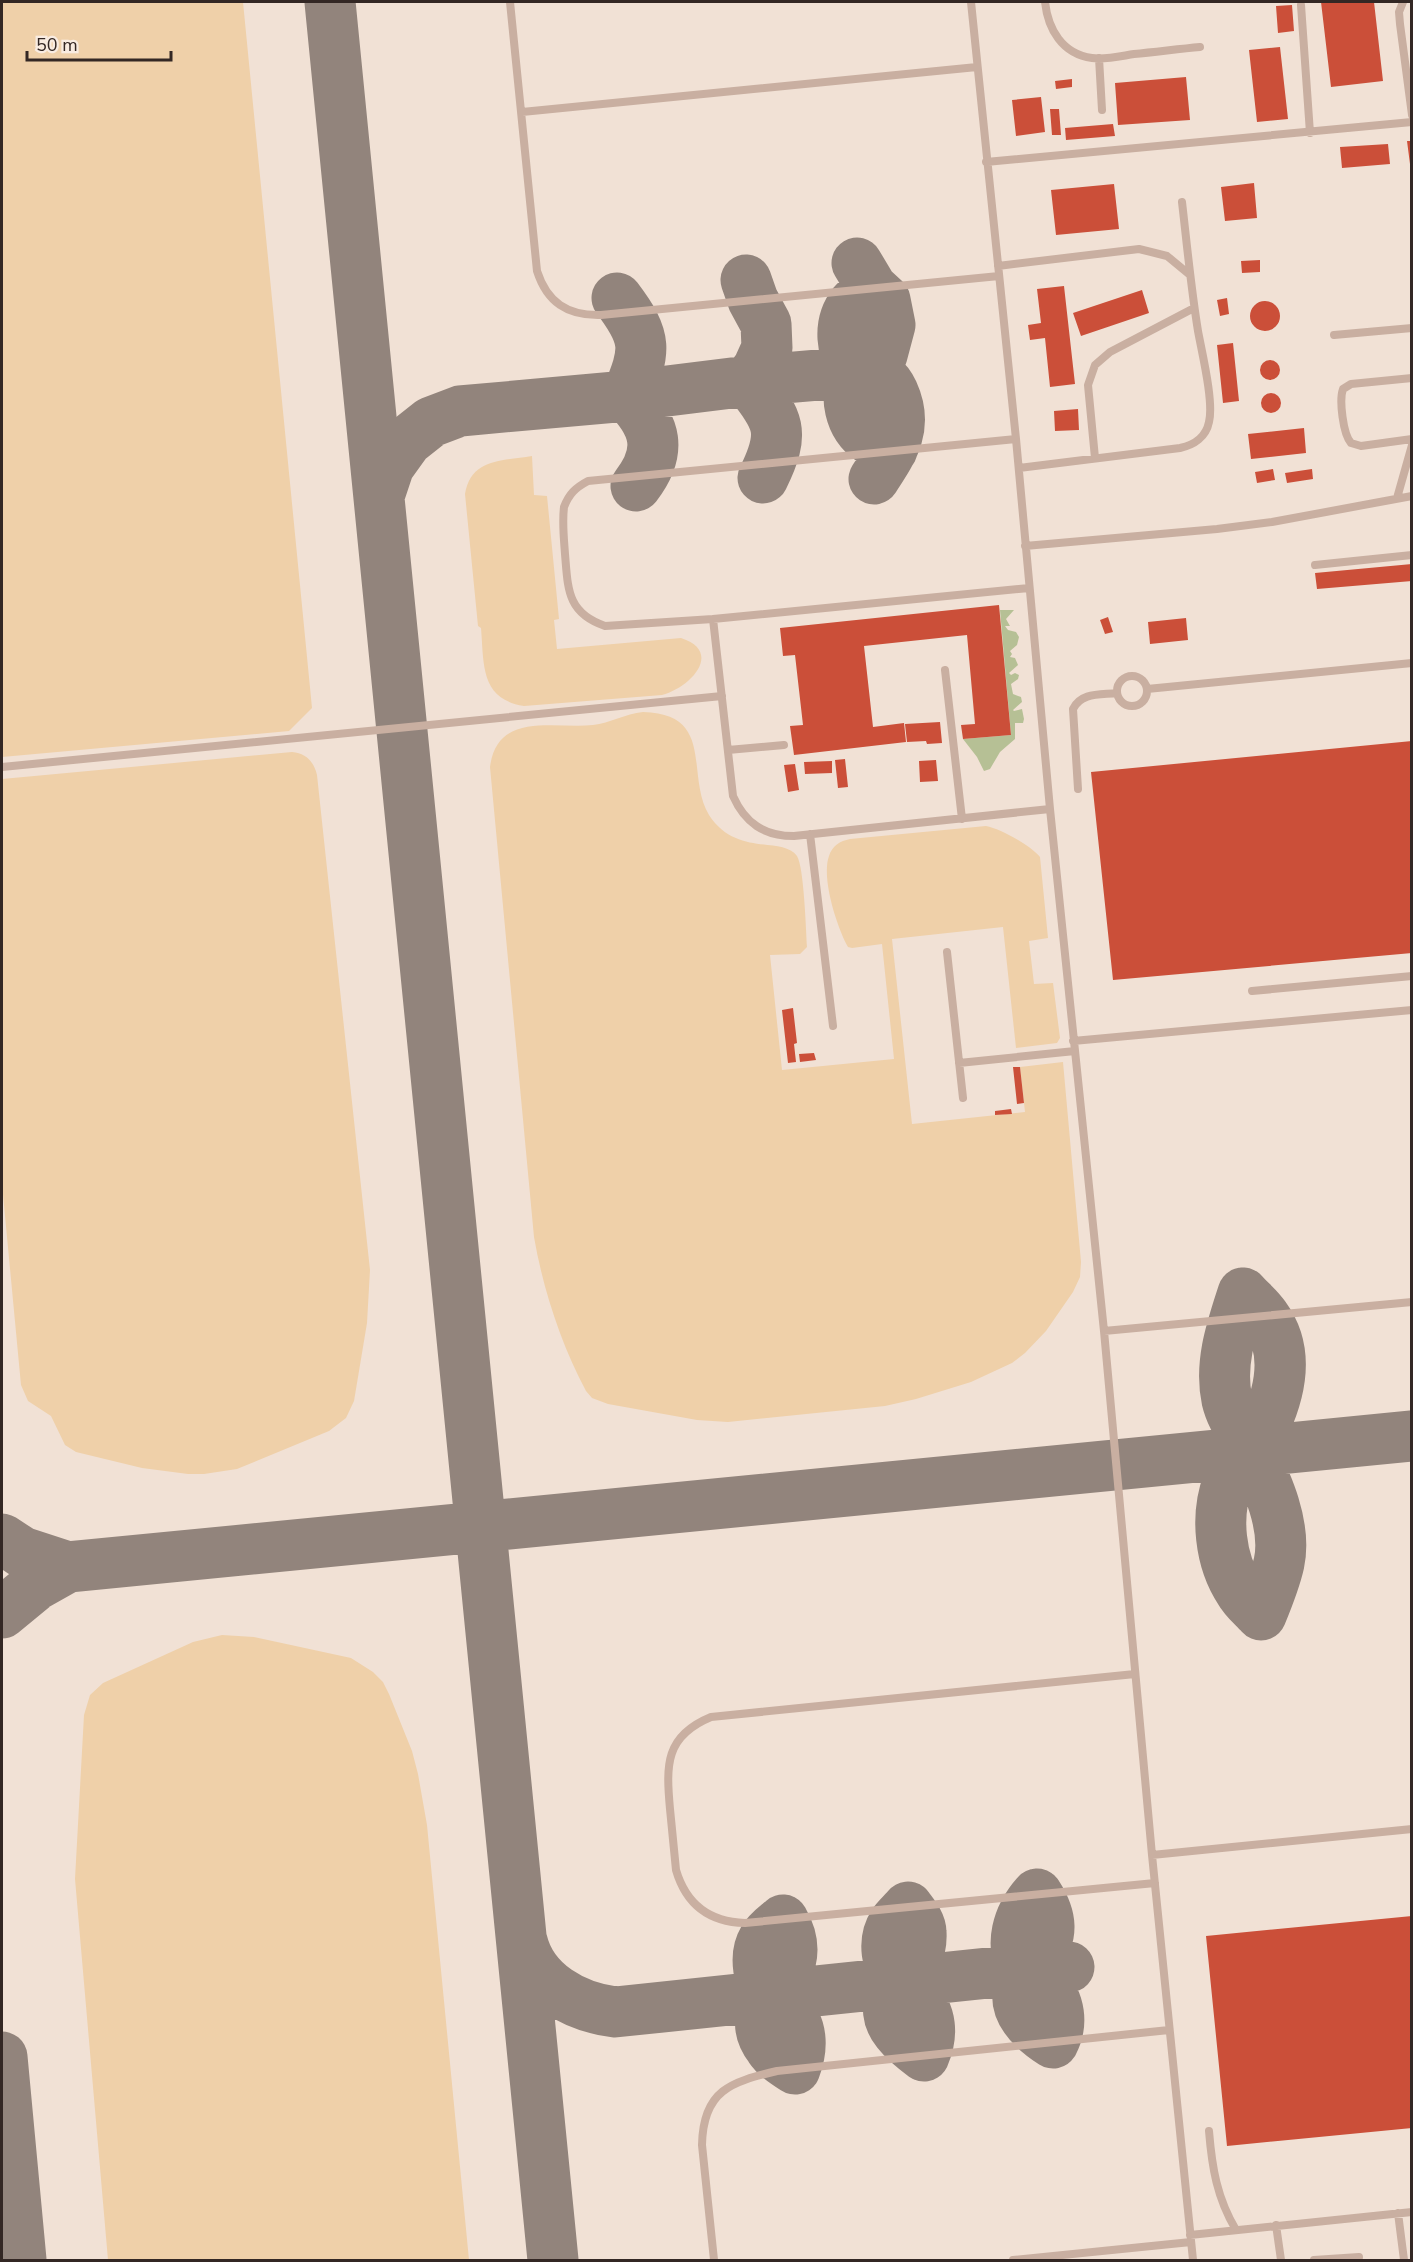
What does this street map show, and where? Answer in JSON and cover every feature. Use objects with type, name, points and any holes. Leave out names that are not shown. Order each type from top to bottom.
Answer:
[{"type":"lane","points":[[510,2],[537,271],[541,284],[560,306],[573,312],[601,315],[999,276]]},
{"type":"lane","points":[[971,2],[1016,439],[1073,1041],[1104,1331],[1152,1855],[1193,2260]]},
{"type":"lane","points":[[1046,2],[1049,24],[1061,43],[1080,55],[1099,58],[1200,47]]},
{"type":"lane","points":[[1404,2],[1399,18],[1412,115]]},
{"type":"lane","points":[[1302,5],[1310,133]]},
{"type":"lane","points":[[1099,58],[1102,110]]},
{"type":"lane","points":[[522,112],[977,67]]},
{"type":"lane","points":[[986,162],[1412,122]]},
{"type":"lane","points":[[1018,468],[1180,448],[1190,446],[1206,432],[1210,422],[1209,401],[1194,308],[1182,202]]},
{"type":"lane","points":[[998,266],[1139,249],[1167,256],[1190,275]]},
{"type":"lane","points":[[1095,458],[1088,385],[1095,365],[1110,352],[1194,308]]},
{"type":"lane","points":[[1334,335],[1412,328]]},
{"type":"lane","points":[[1412,378],[1352,384],[1343,389],[1341,397],[1346,436],[1351,443],[1361,446],[1412,439]]},
{"type":"lane","points":[[1016,439],[588,481],[568,496],[564,507],[562,519],[567,584],[571,599],[579,612],[591,621],[605,626],[713,619],[1029,588]]},
{"type":"lane","points":[[1397,498],[1412,445]]},
{"type":"lane","points":[[1025,546],[1228,527],[1412,496]]},
{"type":"lane","points":[[1316,565],[1412,555]]},
{"type":"lane","points":[[713,619],[733,796],[746,819],[756,827],[781,836],[1050,809]]},
{"type":"lane","points":[[1147,689],[1412,663]]},
{"type":"lane","points":[[945,670],[962,819]]},
{"type":"lane","points":[[1128,676],[1140,678],[1147,689],[1143,700],[1132,706],[1121,701],[1117,693],[1118,683],[1128,676]]},
{"type":"lane","points":[[1078,789],[1073,709],[1076,703],[1084,697],[1117,693]]},
{"type":"lane","points":[[2,767],[722,696]]},
{"type":"lane","points":[[728,750],[784,745]]},
{"type":"lane","points":[[810,834],[833,1026]]},
{"type":"lane","points":[[947,952],[963,1098]]},
{"type":"lane","points":[[1252,991],[1412,976]]},
{"type":"lane","points":[[1073,1041],[1412,1010]]},
{"type":"lane","points":[[959,1063],[1075,1051]]},
{"type":"lane","points":[[1104,1331],[1412,1302]]},
{"type":"lane","points":[[1135,1674],[711,1717],[689,1729],[680,1739],[673,1750],[667,1775],[676,1870],[680,1883],[695,1906],[712,1917],[732,1923],[1155,1883]]},
{"type":"lane","points":[[1152,1855],[1412,1829]]},
{"type":"lane","points":[[714,2260],[702,2130],[713,2103],[734,2083],[748,2077],[777,2071],[1170,2030]]},
{"type":"lane","points":[[1209,2131],[1215,2185],[1236,2230]]},
{"type":"lane","points":[[1013,2260],[1191,2239],[1276,2225],[1412,2212]]},
{"type":"lane","points":[[1398,2213],[1404,2260]]},
{"type":"lane","points":[[1276,2225],[1281,2260]]},
{"type":"lane","points":[[1314,2260],[1359,2257]]},
{"type":"green space","points":[[1000,610],[1014,610],[1006,619],[1010,626],[1005,626],[1008,630],[1016,632],[1019,637],[1017,645],[1010,651],[1012,654],[1010,657],[1015,658],[1018,665],[1009,673],[1019,675],[1018,679],[1011,684],[1013,694],[1021,697],[1022,702],[1013,710],[1022,709],[1024,719],[1023,723],[1015,723],[1015,739],[1000,752],[990,769],[984,771],[977,757],[963,739],[1011,735]]},
{"type":"sand","points":[[2,2],[243,2],[312,708],[289,731],[2,757]]},
{"type":"sand","points":[[532,456],[534,495],[547,496],[559,619],[554,620],[557,649],[681,638],[694,644],[700,652],[701,660],[692,678],[683,685],[662,695],[524,706],[499,696],[492,688],[484,667],[481,628],[478,626],[465,494],[468,482],[481,467],[490,463]]},
{"type":"sand","points":[[643,712],[666,715],[681,723],[690,735],[702,799],[709,815],[720,828],[745,841],[781,847],[797,856],[803,885],[807,947],[800,954],[770,955],[782,1070],[894,1059],[882,944],[848,947],[831,902],[827,865],[830,852],[837,844],[850,839],[986,826],[1015,838],[1040,857],[1048,938],[1029,941],[1034,984],[1053,983],[1060,1038],[1057,1043],[1016,1048],[1003,927],[892,939],[912,1124],[1025,1112],[1020,1067],[1063,1062],[1081,1262],[1080,1277],[1073,1292],[1046,1331],[1012,1363],[971,1382],[885,1406],[728,1422],[697,1420],[608,1404],[592,1398],[586,1391],[554,1316],[542,1276],[534,1237],[490,767],[495,749],[504,737],[515,730],[545,725],[593,725]]},
{"type":"sand","points":[[292,752],[309,759],[317,775],[370,1270],[367,1323],[354,1401],[346,1418],[329,1431],[237,1469],[188,1474],[142,1468],[76,1452],[65,1445],[51,1416],[28,1401],[21,1385],[2,1184],[2,779]]},
{"type":"sand","points":[[222,1635],[254,1637],[351,1658],[373,1672],[383,1682],[412,1751],[427,1825],[469,2260],[108,2260],[75,1879],[84,1715],[90,1695],[103,1683],[193,1642]]},
{"type":"building","points":[[1321,2],[1374,2],[1383,81],[1331,87]]},
{"type":"building","points":[[1292,5],[1294,31],[1278,33],[1276,6]]},
{"type":"building","points":[[1280,47],[1288,119],[1257,122],[1249,50]]},
{"type":"building","points":[[1186,77],[1190,120],[1118,125],[1115,83]]},
{"type":"building","points":[[1072,79],[1072,87],[1056,89],[1055,81]]},
{"type":"building","points":[[1041,97],[1045,132],[1016,136],[1012,100]]},
{"type":"building","points":[[1050,109],[1059,109],[1061,135],[1052,135]]},
{"type":"building","points":[[1113,124],[1115,136],[1066,140],[1065,128]]},
{"type":"building","points":[[1407,141],[1412,141],[1412,164],[1410,164]]},
{"type":"building","points":[[1388,144],[1390,164],[1342,168],[1340,147]]},
{"type":"building","points":[[1254,183],[1257,218],[1225,221],[1221,187]]},
{"type":"building","points":[[1114,184],[1119,229],[1056,235],[1051,190]]},
{"type":"building","points":[[1260,260],[1260,272],[1242,273],[1241,261]]},
{"type":"building","points":[[1064,286],[1075,384],[1050,387],[1045,338],[1030,340],[1028,325],[1041,323],[1037,289]]},
{"type":"building","points":[[1142,290],[1149,313],[1081,336],[1073,313]]},
{"type":"building","points":[[1227,298],[1229,314],[1220,316],[1217,300]]},
{"type":"building","points":[[1265,301],[1275,306],[1280,316],[1275,326],[1265,331],[1255,326],[1250,316],[1255,306]]},
{"type":"building","points":[[1233,343],[1239,401],[1223,403],[1217,345]]},
{"type":"building","points":[[1266,360],[1274,360],[1280,366],[1280,374],[1274,380],[1266,380],[1260,374],[1260,366]]},
{"type":"building","points":[[1271,393],[1278,396],[1281,403],[1278,410],[1271,413],[1264,410],[1261,403],[1264,396]]},
{"type":"building","points":[[1078,409],[1079,430],[1055,431],[1054,411]]},
{"type":"building","points":[[1304,428],[1306,453],[1251,459],[1248,434]]},
{"type":"building","points":[[1273,469],[1275,480],[1257,483],[1255,472]]},
{"type":"building","points":[[1312,469],[1313,479],[1287,483],[1285,473]]},
{"type":"building","points":[[1412,564],[1412,581],[1317,589],[1315,573]]},
{"type":"building","points":[[999,605],[1011,735],[963,739],[961,725],[975,724],[967,635],[864,646],[873,727],[904,723],[906,742],[794,755],[790,726],[803,725],[795,655],[783,656],[780,628]]},
{"type":"building","points":[[1108,617],[1113,632],[1105,634],[1100,620]]},
{"type":"building","points":[[1186,618],[1188,640],[1150,644],[1148,622]]},
{"type":"building","points":[[940,722],[942,743],[907,742],[905,724]]},
{"type":"building","points":[[1412,741],[1412,953],[1113,980],[1091,772]]},
{"type":"building","points":[[845,759],[848,787],[838,788],[835,760]]},
{"type":"building","points":[[936,760],[938,781],[920,782],[919,761]]},
{"type":"building","points":[[832,761],[832,773],[805,774],[804,762]]},
{"type":"building","points":[[795,764],[799,790],[788,792],[784,765]]},
{"type":"building","points":[[793,1008],[797,1043],[794,1044],[796,1062],[788,1063],[782,1010]]},
{"type":"building","points":[[814,1053],[816,1060],[800,1062],[799,1054]]},
{"type":"building","points":[[1013,1067],[1020,1067],[1024,1103],[1017,1104]]},
{"type":"building","points":[[1011,1109],[1012,1114],[995,1115],[995,1111]]},
{"type":"building","points":[[1412,1916],[1412,2128],[1227,2146],[1206,1936]]},
{"type":"taxiway","points":[[330,2],[553,2260]]},
{"type":"taxiway","points":[[857,263],[872,288],[885,300],[890,325],[882,355],[865,371],[882,377],[888,384],[898,405],[899,416],[897,438],[874,479]]},
{"type":"taxiway","points":[[746,280],[753,300],[766,324],[767,348],[758,368],[748,381],[767,406],[776,427],[777,437],[775,449],[763,478]]},
{"type":"taxiway","points":[[872,288],[853,304],[843,329],[844,347],[854,373],[849,391],[850,410],[864,434],[876,443],[892,450]]},
{"type":"taxiway","points":[[617,298],[634,324],[641,345],[638,367],[627,396],[650,428],[652,439],[653,450],[650,461],[636,486]]},
{"type":"taxiway","points":[[379,496],[389,466],[407,441],[431,422],[460,411],[865,371]]},
{"type":"taxiway","points":[[1243,1293],[1228,1345],[1225,1372],[1227,1400],[1234,1419],[1251,1450],[1257,1463],[1263,1476],[1269,1490],[1278,1520],[1281,1549],[1273,1583],[1261,1615],[1244,1597],[1233,1579],[1224,1552],[1221,1524],[1224,1495],[1228,1482],[1232,1474],[1251,1453],[1253,1450],[1255,1447],[1259,1439],[1271,1412],[1280,1370],[1280,1356],[1273,1330],[1263,1314],[1243,1293]]},
{"type":"taxiway","points":[[68,1567],[1412,1436]]},
{"type":"taxiway","points":[[2,1539],[22,1552],[68,1567],[36,1585],[2,1613]]},
{"type":"taxiway","points":[[1037,1894],[1020,1921],[1016,1941],[1017,1952],[1021,1962],[1027,1971],[1045,1986],[1057,2006],[1059,2021],[1053,2043],[1027,2021],[1019,2004],[1020,1983],[1025,1971],[1026,1969],[1042,1950],[1048,1934],[1046,1910],[1037,1894]]},
{"type":"taxiway","points":[[924,2056],[901,2036],[890,2020],[889,2006],[894,1993],[903,1981],[912,1967],[919,1951],[921,1929],[908,1907],[890,1931],[887,1953],[894,1975],[900,1983],[902,1985],[904,1987],[915,1996],[921,2003],[928,2017],[930,2033],[924,2056]]},
{"type":"taxiway","points":[[783,1920],[763,1940],[758,1961],[763,1985],[767,1991],[771,1997],[784,2007],[796,2023],[800,2045],[795,2069],[772,2051],[761,2031],[761,2016],[767,2002],[776,1989],[785,1975],[791,1959],[791,1941],[783,1920]]},
{"type":"taxiway","points":[[522,1941],[535,1970],[557,1991],[585,2005],[615,2012],[1026,1969],[1069,1967]]},
{"type":"taxiway","points":[[2,2057],[21,2260]]}]
